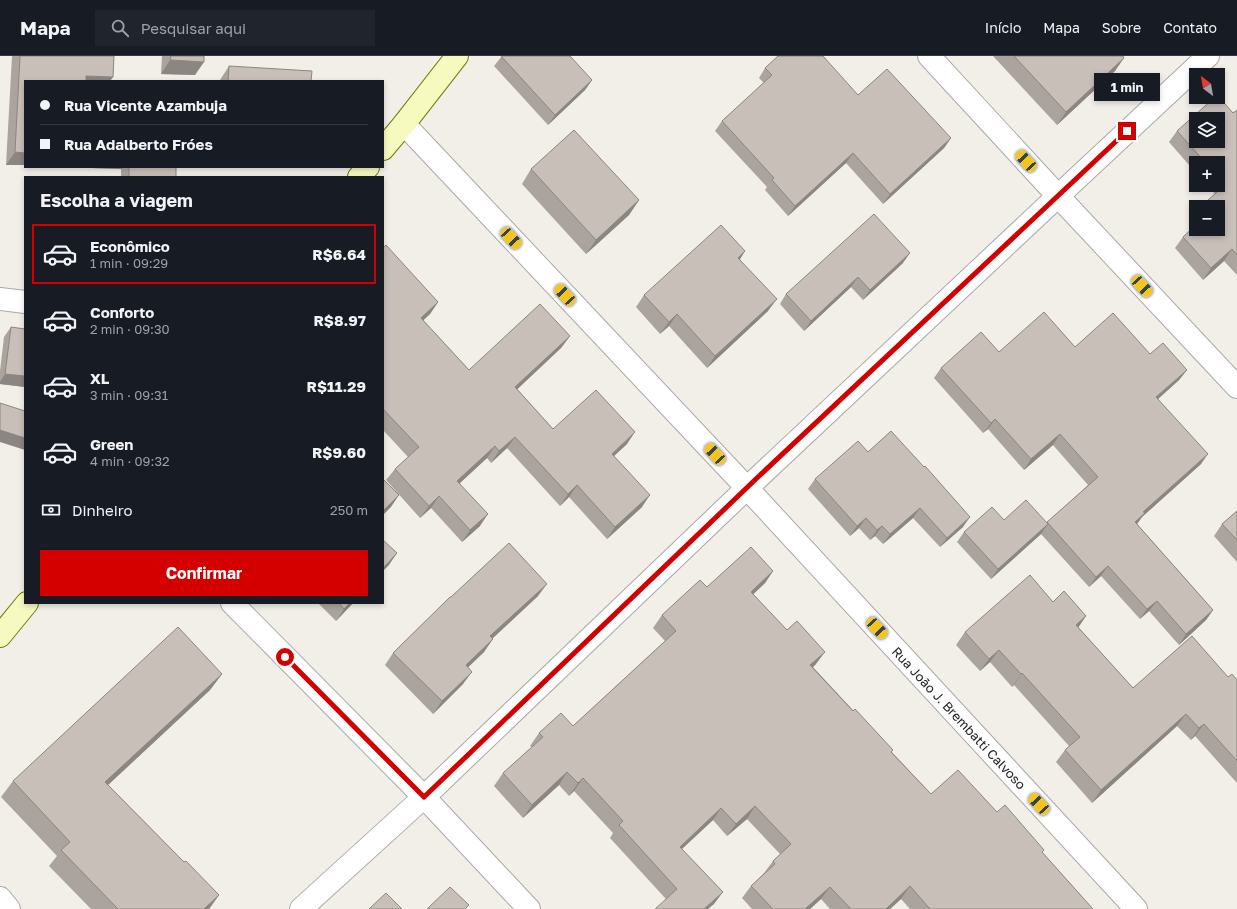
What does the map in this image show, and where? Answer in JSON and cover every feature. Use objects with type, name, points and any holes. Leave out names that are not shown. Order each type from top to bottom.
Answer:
[{"type":"street","points":[[384,148],[456,56]]},
{"type":"street","points":[[929,56],[1237,387]]},
{"type":"street","points":[[301,909],[424,797],[747,488],[1208,56]]},
{"type":"street","name":"Rua João J. Brembatti Calvoso","points":[[404,124],[747,488],[1136,909]]},
{"type":"street","points":[[360,176],[367,168]]},
{"type":"street","points":[[0,299],[24,302]]},
{"type":"street","points":[[0,636],[26,604]]},
{"type":"street","points":[[233,604],[424,797],[529,909]]},
{"type":"street","points":[[0,898],[10,909]]},
{"type":"building","points":[[20,56],[114,56],[113,77],[86,76],[86,80],[24,80],[24,153],[15,152]]},
{"type":"building","points":[[171,56],[204,56],[204,62],[170,60]]},
{"type":"building","points":[[501,56],[570,56],[592,80],[555,115]]},
{"type":"building","points":[[778,56],[823,56],[858,95],[887,69],[951,138],[890,194],[853,153],[795,206],[772,180],[774,178],[722,121],[772,75],[765,68]]},
{"type":"building","points":[[1014,56],[1123,56],[1124,58],[1066,112]]},
{"type":"building","points":[[229,66],[312,71],[311,80],[228,80]]},
{"type":"building","points":[[1207,104],[1225,104],[1233,113],[1237,110],[1237,255],[1232,249],[1211,268],[1183,237],[1189,231],[1189,236],[1225,236],[1225,200],[1208,200],[1217,192],[1225,192],[1225,156],[1200,156],[1192,148],[1225,148],[1225,112],[1198,112]]},
{"type":"building","points":[[1189,120],[1189,144],[1177,131]]},
{"type":"building","points":[[574,130],[639,200],[596,240],[531,169]]},
{"type":"building","points":[[129,168],[176,168],[176,176],[129,176]]},
{"type":"building","points":[[874,214],[910,253],[870,290],[858,277],[811,321],[786,294]]},
{"type":"building","points":[[721,225],[745,251],[738,258],[777,299],[715,356],[677,314],[669,322],[644,295]]},
{"type":"building","points":[[386,245],[438,302],[421,318],[469,370],[540,304],[570,336],[515,387],[553,429],[596,390],[635,432],[612,454],[650,495],[615,527],[577,485],[568,494],[515,437],[499,451],[495,446],[457,481],[488,514],[470,530],[439,496],[429,506],[395,469],[419,447],[384,410],[384,247]]},
{"type":"building","points":[[1044,312],[1075,347],[1113,313],[1150,354],[1163,343],[1187,370],[1156,397],[1208,454],[1143,512],[1145,513],[1135,522],[1213,610],[1186,634],[1157,601],[1147,609],[1108,566],[1096,577],[1047,522],[1098,477],[1060,434],[1031,459],[995,419],[991,423],[941,368],[981,332],[999,352]]},
{"type":"building","points":[[11,327],[24,329],[24,376],[5,374]]},
{"type":"building","points":[[0,403],[24,411],[24,438],[0,430]]},
{"type":"building","points":[[891,431],[924,467],[925,466],[970,517],[947,538],[920,508],[890,534],[882,526],[877,530],[866,518],[857,526],[815,479],[858,441],[868,452]]},
{"type":"building","points":[[384,480],[399,495],[384,510]]},
{"type":"building","points":[[1026,500],[1048,524],[998,569],[964,532],[992,507],[1004,520]]},
{"type":"building","points":[[1237,511],[1237,540],[1222,524]]},
{"type":"building","points":[[384,541],[397,553],[384,567]]},
{"type":"building","points":[[509,543],[547,584],[490,636],[493,639],[466,665],[472,672],[442,701],[393,653],[450,597]]},
{"type":"building","points":[[751,547],[773,571],[751,592],[787,630],[797,621],[825,652],[810,665],[853,711],[855,709],[893,750],[891,752],[931,794],[958,770],[997,812],[1005,805],[1044,850],[1042,852],[1093,909],[930,909],[910,886],[886,909],[851,909],[830,887],[805,909],[773,909],[751,886],[775,864],[773,861],[791,844],[755,806],[736,824],[721,808],[680,847],[723,892],[704,909],[655,909],[677,889],[619,825],[623,821],[583,778],[578,783],[567,772],[532,805],[503,773],[543,737],[539,733],[561,713],[573,726],[676,631],[662,615],[700,580],[707,587]]},
{"type":"building","points":[[1030,575],[1053,602],[1064,591],[1086,616],[1076,625],[1133,688],[1192,636],[1228,677],[1232,674],[1237,680],[1237,761],[1204,724],[1199,728],[1186,714],[1101,790],[1065,750],[1080,737],[999,650],[989,659],[965,632]]},
{"type":"building","points":[[340,604],[349,604],[344,609]]},
{"type":"building","points":[[178,627],[222,674],[105,782],[184,862],[186,861],[219,895],[204,909],[118,909],[61,850],[70,842],[13,781]]},
{"type":"building","points":[[450,887],[469,905],[465,909],[427,909]]},
{"type":"building","points":[[386,893],[402,909],[369,909]]},
{"type":"route","points":[[285,657],[424,797],[758,477],[1127,131]]}]
